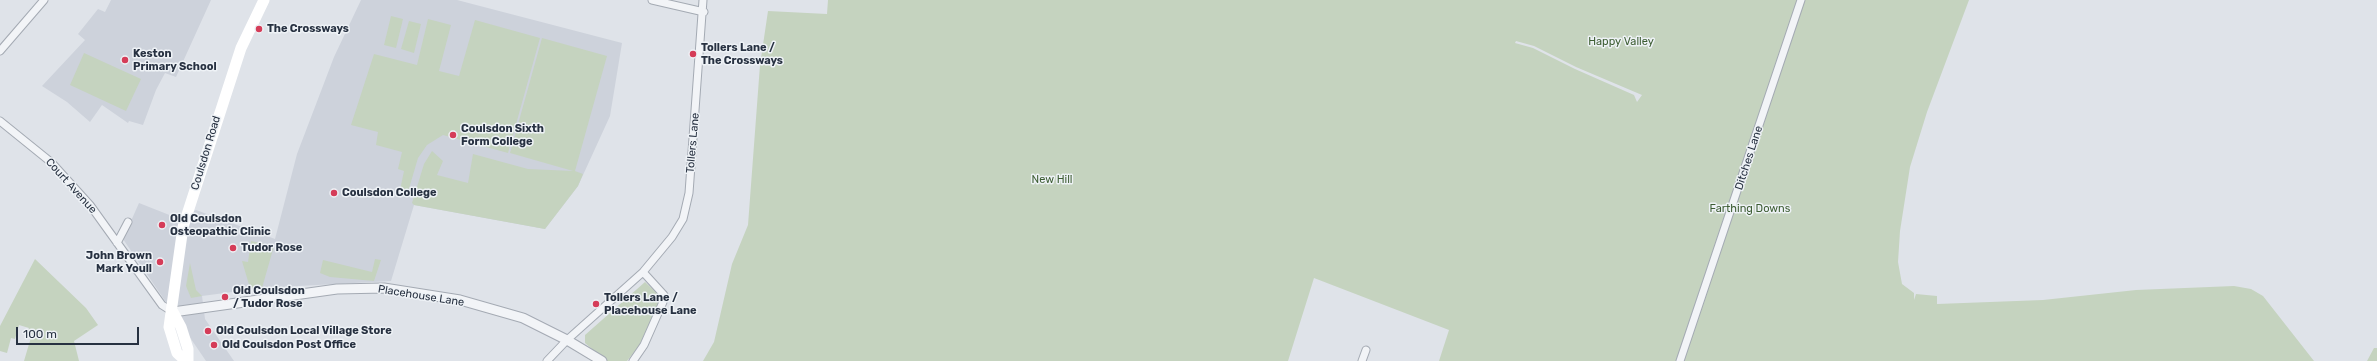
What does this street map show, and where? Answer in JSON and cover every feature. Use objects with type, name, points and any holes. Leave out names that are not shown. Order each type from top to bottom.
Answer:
[{"type":"main road","name":"Coulsdon Road","points":[[187,361],[177,353],[170,327],[173,312],[177,261],[183,227],[241,48],[264,0]]},
{"type":"street","points":[[0,51],[44,0]]},
{"type":"street","points":[[652,0],[704,12]]},
{"type":"street","name":"Tollers Lane","points":[[547,361],[567,340],[644,272],[672,237],[683,219],[689,193],[704,12],[703,0]]},
{"type":"street","name":"Ditches Lane","points":[[1680,361],[1802,0]]},
{"type":"street","name":"Court Avenue","points":[[0,121],[52,163],[90,205],[162,305],[173,312]]},
{"type":"street","points":[[117,243],[128,222]]},
{"type":"street","points":[[632,361],[644,345],[663,302],[664,295],[644,272]]},
{"type":"street","name":"Placehouse Lane","points":[[173,312],[337,289],[384,288],[460,300],[523,318],[567,340],[602,361]]},
{"type":"street","points":[[1362,361],[1366,350]]},
{"type":"shaded area","name":"Keston Primary School","points":[[111,0],[211,0],[176,77],[165,73],[156,90],[143,125],[129,121],[128,123],[102,105],[90,122],[67,102],[42,86],[85,40],[78,34],[98,9],[105,12]]},
{"type":"shaded area","name":"Coulsdon Sixth Form College","points":[[361,0],[457,0],[622,43],[610,116],[578,186],[545,229],[414,205],[391,281],[262,288],[202,296],[205,319],[234,361],[206,361],[123,239],[139,203],[177,218],[196,210],[275,239],[297,154],[334,57]]},
{"type":"green space","name":"New Hill","points":[[828,0],[1969,0],[1927,112],[1910,167],[1900,231],[1898,262],[1902,284],[1914,293],[1914,300],[1916,294],[1937,296],[1937,304],[2043,300],[2136,290],[2234,286],[2251,289],[2263,296],[2314,361],[1439,361],[1449,330],[1314,278],[1288,361],[703,361],[714,342],[732,264],[748,225],[760,65],[768,11],[827,14]],"holes":[[[1516,41],[1534,46],[1576,67],[1642,95],[1637,102],[1634,95],[1575,69],[1533,48],[1515,43]]]},
{"type":"green space","points":[[391,16],[403,19],[396,48],[384,45]]},
{"type":"green space","points":[[428,19],[451,25],[439,71],[459,76],[475,20],[540,38],[508,153],[443,135],[427,145],[418,158],[408,192],[400,190],[404,171],[398,169],[402,152],[376,145],[378,132],[351,125],[374,54],[417,65]]},
{"type":"green space","points":[[409,21],[421,24],[414,53],[401,49]]},
{"type":"green space","points":[[542,38],[607,56],[575,171],[583,174],[578,186],[545,229],[414,205],[412,203],[424,164],[432,151],[443,161],[437,175],[468,183],[473,154],[528,169],[573,171],[510,153]]},
{"type":"green space","points":[[84,53],[141,79],[126,111],[70,85]]},
{"type":"green space","points":[[251,241],[274,246],[262,288],[250,288],[242,261],[248,262]]},
{"type":"green space","points":[[35,259],[86,308],[98,325],[74,341],[79,361],[24,361],[32,334],[28,332],[29,328],[19,325],[15,339],[11,338],[7,353],[0,351],[0,326]]},
{"type":"green space","points":[[375,259],[381,260],[374,281],[330,277],[320,273],[323,260],[372,272]]},
{"type":"green space","points":[[190,263],[196,290],[202,296],[191,298],[186,286]]},
{"type":"green space","points":[[645,282],[659,295],[659,302],[639,346],[627,361],[606,361],[585,343],[585,335]]},
{"type":"green space","points":[[2374,348],[2377,348],[2377,361],[2367,361]]},
{"type":"place","name":"The Crossways","points":[[259,29]]},
{"type":"place","name":"Tollers Lane / The Crossways","points":[[693,54]]},
{"type":"place","name":"Keston Primary School","points":[[125,60]]},
{"type":"place","name":"Coulsdon Sixth Form College","points":[[453,135]]},
{"type":"place","name":"Coulsdon College","points":[[334,193]]},
{"type":"place","name":"Old Coulsdon Osteopathic Clinic","points":[[162,225]]},
{"type":"place","name":"Tudor Rose","points":[[233,248]]},
{"type":"place","name":"John Brown Mark Youll","points":[[160,262]]},
{"type":"place","name":"Old Coulsdon / Tudor Rose","points":[[225,297]]},
{"type":"place","name":"Tollers Lane / Placehouse Lane","points":[[596,304]]},
{"type":"place","name":"Old Coulsdon Local Village Store","points":[[208,331]]},
{"type":"place","name":"Old Coulsdon Post Office","points":[[214,345]]},
{"type":"park label","name":"Happy Valley","points":[[1621,42]]},
{"type":"park label","name":"Farthing Downs","points":[[1750,209]]}]
